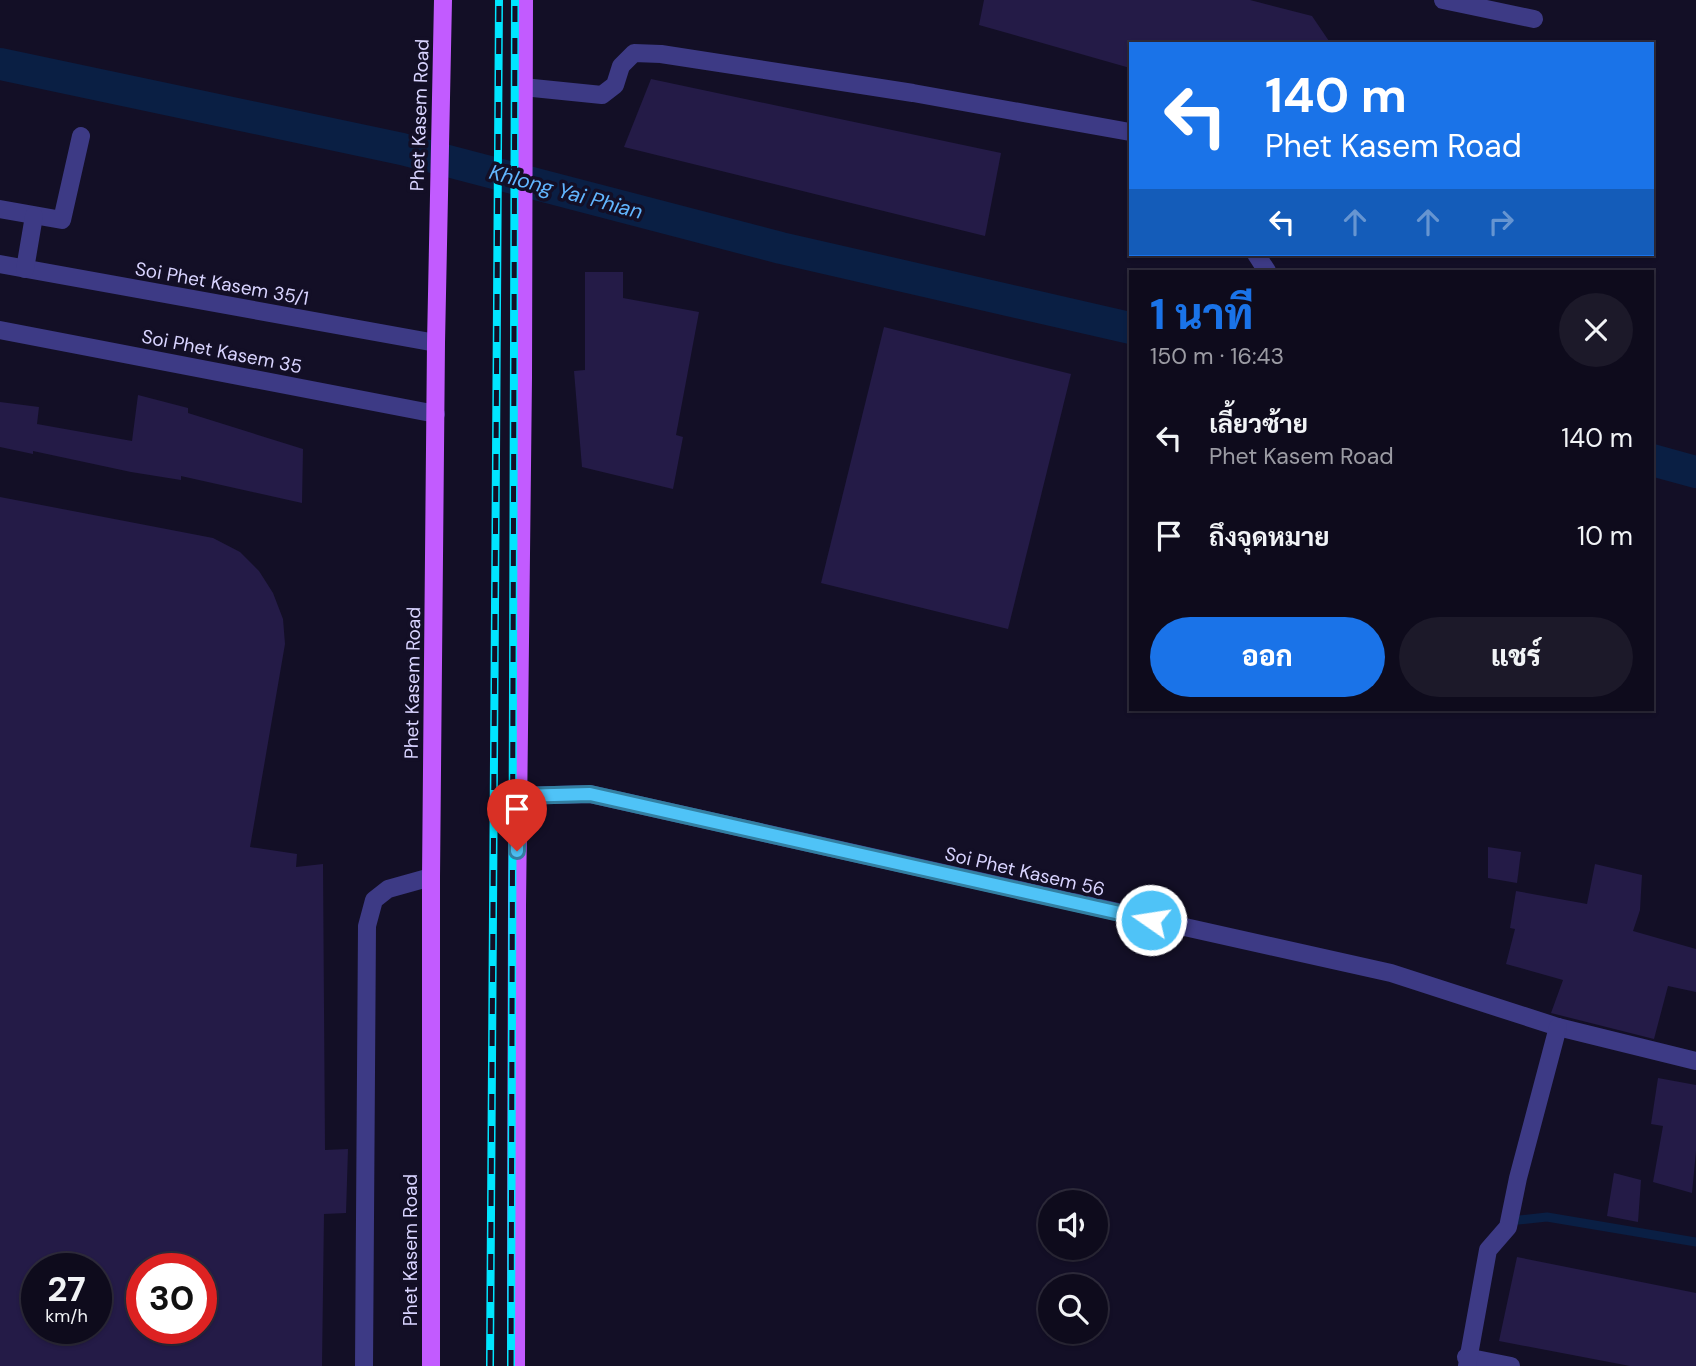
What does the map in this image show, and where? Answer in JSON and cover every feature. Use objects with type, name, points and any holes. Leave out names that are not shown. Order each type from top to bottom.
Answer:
[{"type":"main road","name":"Phet Kasem Road","points":[[431,1366],[431,877],[437,237],[443,0]]},
{"type":"main road","points":[[516,1366],[524,0]]},
{"type":"street","points":[[1443,0],[1534,19]]},
{"type":"street","points":[[523,87],[602,95],[615,85],[621,66],[634,53],[662,54],[913,93],[1129,132]]},
{"type":"street","points":[[0,209],[62,220],[81,136]]},
{"type":"street","points":[[24,269],[34,216]]},
{"type":"street","name":"Soi Phet Kasem 35/1","points":[[0,264],[436,343]]},
{"type":"street","name":"Soi Phet Kasem 35","points":[[0,331],[436,414]]},
{"type":"street","name":"Soi Phet Kasem 56","points":[[518,796],[590,794],[1391,973],[1558,1027],[1696,1061]]},
{"type":"street","points":[[364,1366],[367,926],[374,900],[388,889],[431,877]]},
{"type":"street","points":[[1511,1366],[1467,1360],[1488,1250],[1508,1227],[1518,1178],[1558,1027]]},
{"type":"building","points":[[984,0],[1250,0],[1312,16],[1330,42],[1129,42],[1129,68],[979,25]]},
{"type":"building","points":[[651,79],[1001,153],[985,236],[624,147]]},
{"type":"building","points":[[585,272],[623,272],[623,298],[699,312],[676,435],[683,437],[673,489],[582,467],[574,371],[585,370]]},
{"type":"building","points":[[884,327],[1071,374],[1008,629],[821,583]]},
{"type":"building","points":[[138,395],[188,408],[188,413],[303,449],[302,503],[181,476],[181,480],[0,447],[0,402],[39,407],[37,424],[132,441]]},
{"type":"building","points":[[0,497],[213,538],[240,552],[259,571],[273,593],[283,619],[285,644],[250,847],[297,854],[296,867],[323,864],[325,1150],[348,1149],[346,1213],[324,1214],[322,1366],[0,1366]]},
{"type":"building","points":[[1488,847],[1521,852],[1517,883],[1488,878]]},
{"type":"building","points":[[1595,864],[1642,875],[1640,910],[1633,931],[1696,949],[1696,992],[1668,986],[1654,1039],[1551,1013],[1563,980],[1506,964],[1515,929],[1510,928],[1516,891],[1587,904]]},
{"type":"building","points":[[1658,1078],[1696,1085],[1696,1151],[1692,1193],[1653,1182],[1663,1126],[1651,1124]]},
{"type":"building","points":[[1614,1173],[1641,1180],[1638,1222],[1607,1216]]},
{"type":"building","points":[[1517,1257],[1696,1293],[1696,1366],[1630,1366],[1499,1341]]},
{"type":"waterway","name":"Khlong Yai Phian","points":[[0,64],[402,149],[781,248],[1129,328]]},
{"type":"waterway","name":"Khlong Yai Phian","points":[[1654,461],[1696,472]]},
{"type":"waterway","points":[[1509,1221],[1547,1217],[1696,1242]]},
{"type":"railway","points":[[490,1366],[499,0]]},
{"type":"railway","points":[[511,1366],[515,0]]},
{"type":"route","points":[[517,851],[518,796],[590,794],[1151,920]]}]
